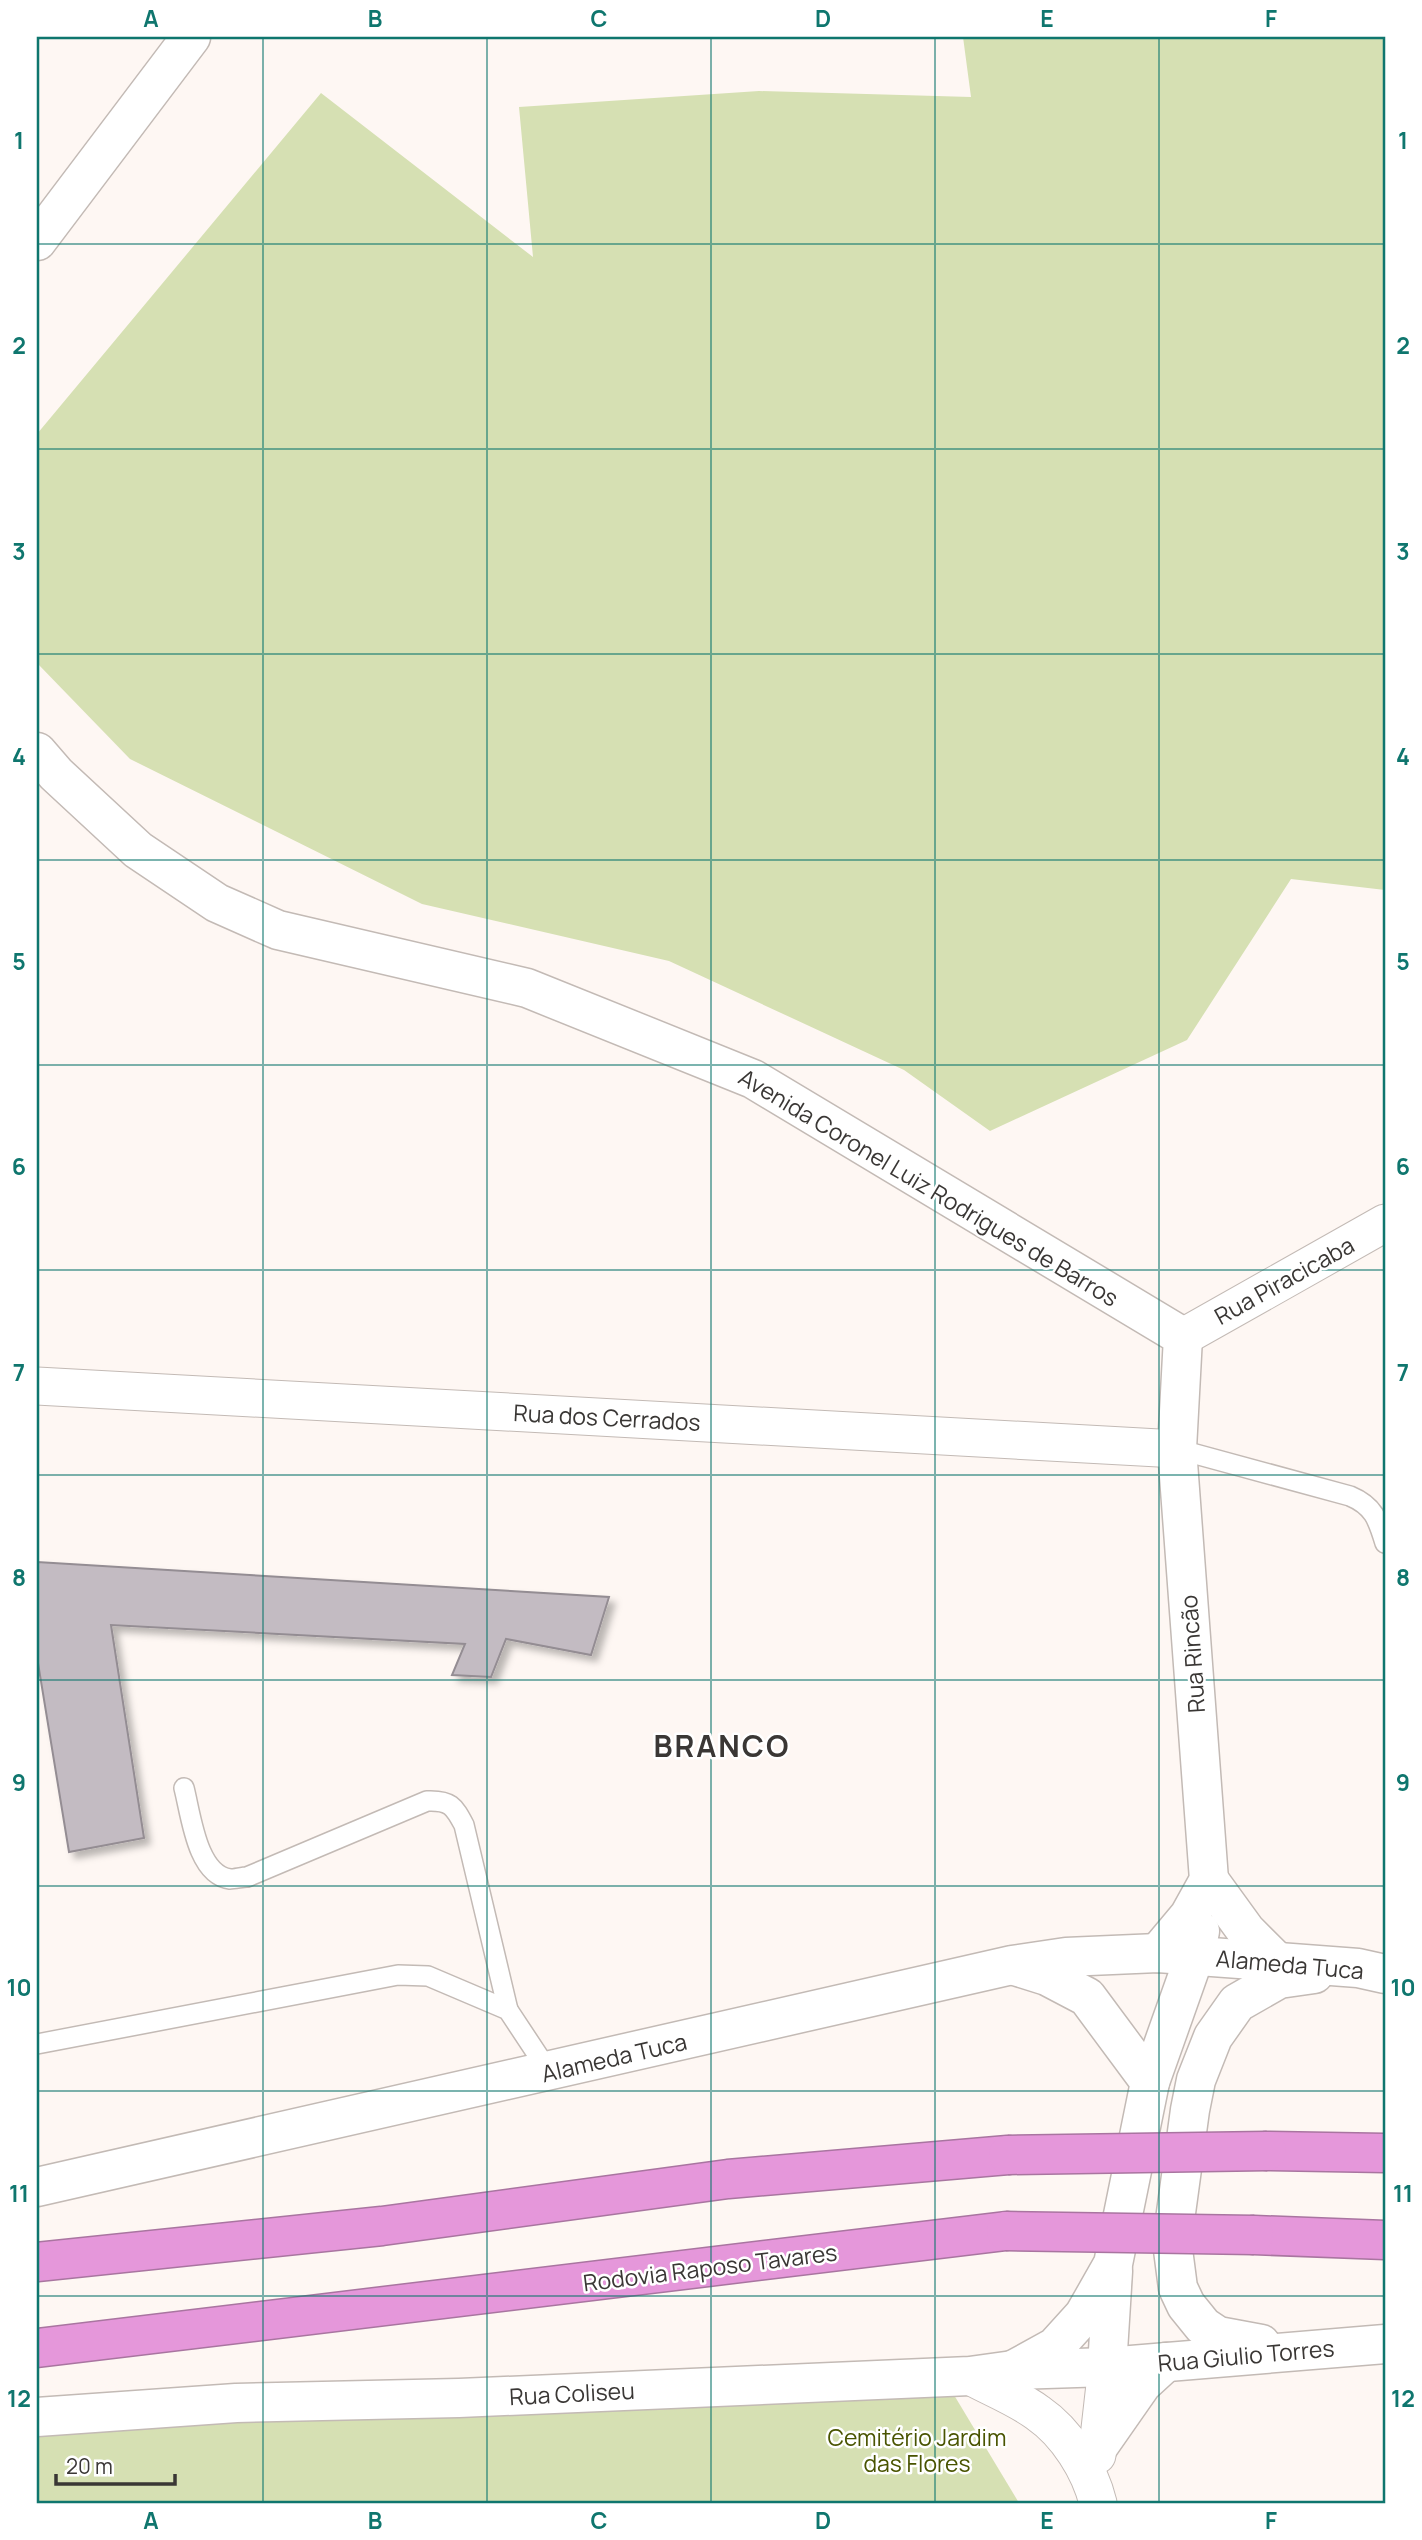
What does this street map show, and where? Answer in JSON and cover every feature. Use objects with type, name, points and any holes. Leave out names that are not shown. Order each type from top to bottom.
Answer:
[{"type":"highway","points":[[37,2262],[382,2226],[728,2179],[1008,2155],[1267,2151],[1385,2153]]},
{"type":"highway","name":"Rodovia Raposo Tavares","points":[[37,2348],[1006,2231],[1385,2240]]},
{"type":"street","points":[[37,241],[191,37]]},
{"type":"street","name":"Avenida Coronel Luiz Rodrigues de Barros","points":[[37,752],[56,774],[138,850],[217,903],[278,930],[527,988],[753,1079],[1182,1337]]},
{"type":"street","name":"Rua Piracicaba","points":[[1182,1337],[1385,1223]]},
{"type":"street","name":"Rua Rincão","points":[[1182,1337],[1177,1450],[1209,1880]]},
{"type":"street","name":"Rua dos Cerrados","points":[[37,1385],[1177,1450]]},
{"type":"street","points":[[1158,1954],[1183,1925],[1209,1880],[1245,1931],[1276,1961]]},
{"type":"street","name":"Alameda Tuca","points":[[1195,1955],[1209,1880]]},
{"type":"street","name":"Alameda Tuca","points":[[37,2187],[1012,1965],[1066,1957],[1158,1954],[1276,1961],[1372,1971]]},
{"type":"street","points":[[1097,2478],[1113,2264],[1150,2082],[1195,1955]]},
{"type":"street","points":[[1012,1965],[1047,1976],[1087,1997],[1150,2082]]},
{"type":"street","points":[[1290,2350],[1217,2336],[1203,2326],[1186,2305],[1178,2288],[1172,2242],[1196,2080],[1213,2037],[1237,2003],[1279,1979],[1372,1971]]},
{"type":"street","points":[[1013,2370],[1055,2347],[1084,2315],[1113,2264]]},
{"type":"street","name":"Rua Giulio Torres","points":[[1107,2367],[1385,2344]]},
{"type":"street","points":[[1097,2478],[1142,2384],[1166,2362]]},
{"type":"street","name":"Rua Coliseu","points":[[37,2417],[236,2403],[459,2398],[970,2376],[1013,2370],[1107,2367]]},
{"type":"street","points":[[970,2376],[1039,2413],[1066,2440],[1097,2478]]},
{"type":"lane","points":[[1177,1450],[1362,1501],[1377,1516],[1385,1543]]},
{"type":"lane","points":[[184,1788],[200,1852],[217,1875],[231,1879],[247,1877],[427,1801],[442,1801],[456,1809],[464,1825],[508,2010],[549,2072]]},
{"type":"lane","points":[[37,2043],[398,1976],[428,1976],[508,2010]]},
{"type":"green space","points":[[963,37],[1385,37],[1385,890],[1291,879],[1187,1040],[990,1131],[904,1070],[669,961],[422,904],[130,759],[37,663],[37,434],[321,93],[533,257],[519,107],[759,91],[971,97]]},
{"type":"green space","name":"Cemitério Jardim das Flores","points":[[954,2395],[1019,2503],[37,2503],[37,2429]]},
{"type":"building","points":[[37,1562],[609,1597],[591,1655],[506,1639],[491,1677],[452,1675],[465,1644],[111,1625],[144,1838],[69,1852],[37,1657]]},
{"type":"district","name":"BRANCO","points":[[722,1745]]}]
